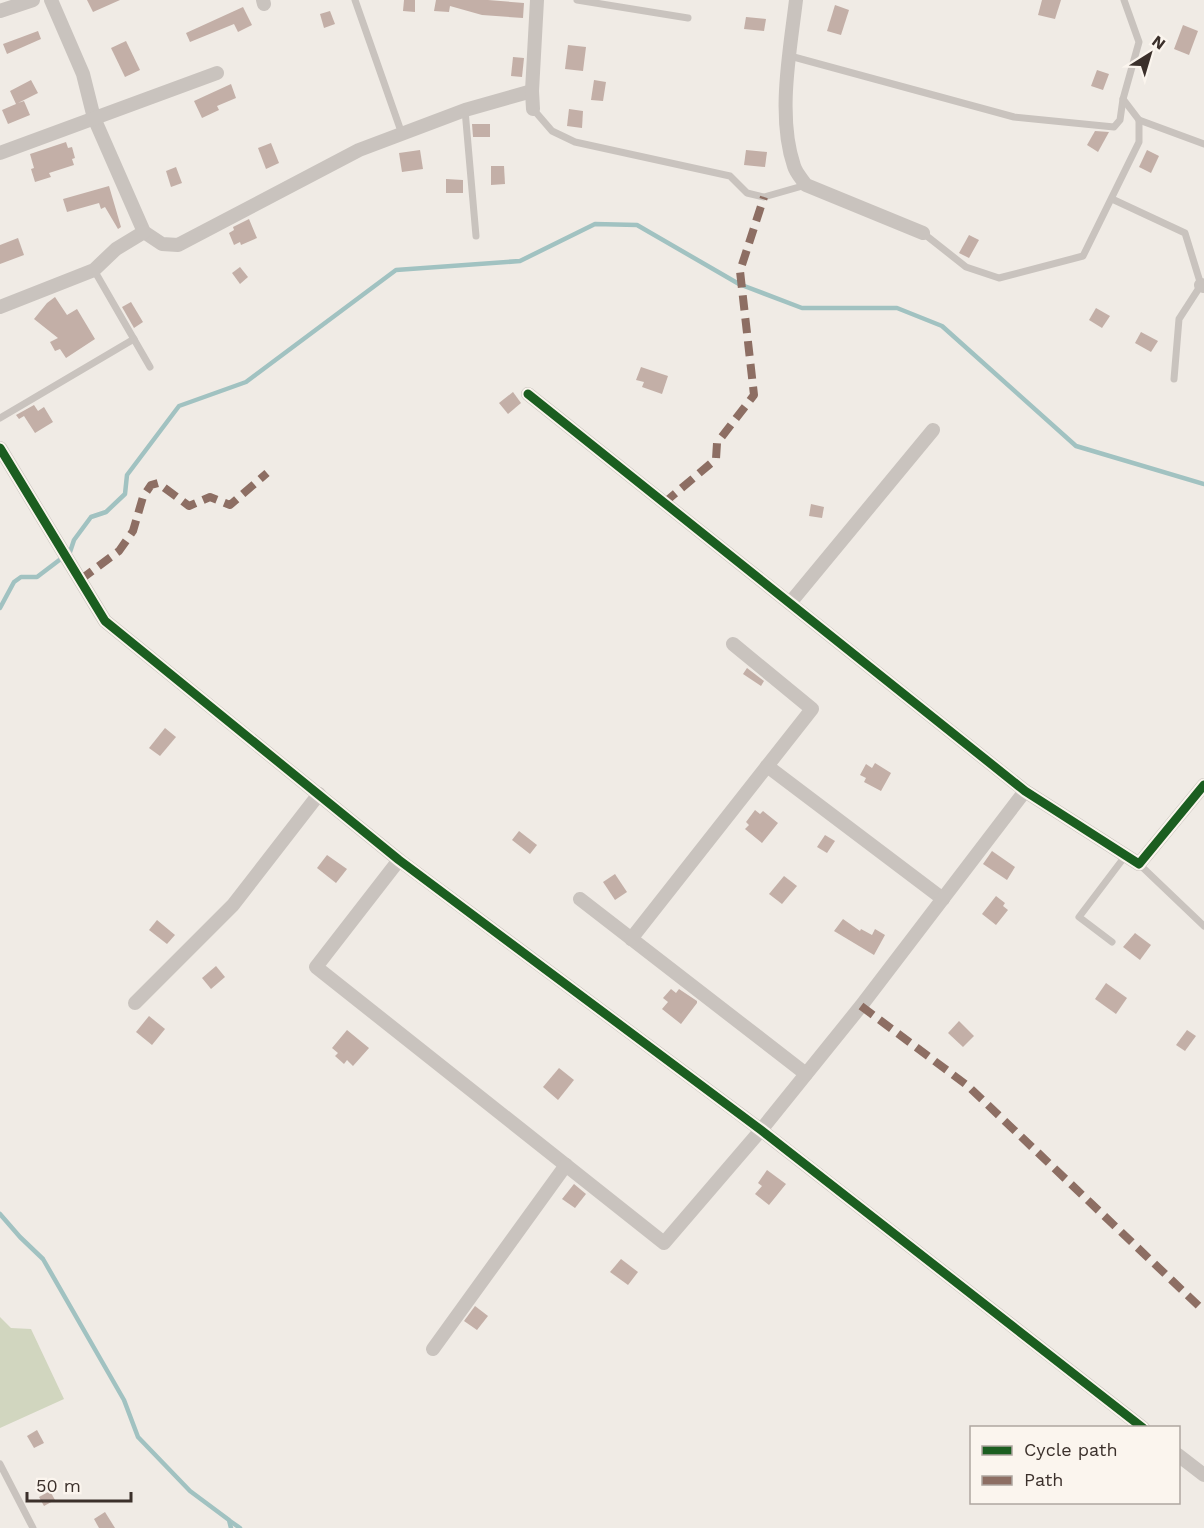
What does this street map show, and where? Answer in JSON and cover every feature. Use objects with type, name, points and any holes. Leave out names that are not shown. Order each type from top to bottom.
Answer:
[{"type":"street","points":[[0,11],[33,0]]},
{"type":"street","points":[[51,0],[83,74],[94,118],[144,232],[162,244],[178,245],[359,150],[465,110],[532,92]]},
{"type":"street","points":[[533,109],[537,0]]},
{"type":"street","points":[[796,0],[787,83],[787,138],[794,168],[806,185],[923,232]]},
{"type":"street","points":[[0,153],[217,73]]},
{"type":"street","points":[[0,308],[94,270],[116,249],[144,232]]},
{"type":"street","points":[[528,394],[1025,791],[1139,864],[1204,785]]},
{"type":"street","points":[[790,603],[933,430]]},
{"type":"street","points":[[0,448],[105,621],[399,860],[761,1130],[1140,1426]]},
{"type":"street","points":[[632,939],[812,709],[733,644]]},
{"type":"street","points":[[767,766],[943,898]]},
{"type":"street","points":[[399,860],[316,967],[664,1243],[806,1074],[1025,791]]},
{"type":"street","points":[[135,1003],[233,904],[319,795]]},
{"type":"street","points":[[580,899],[806,1074]]},
{"type":"street","points":[[433,1349],[566,1166]]},
{"type":"street","points":[[1180,1456],[1204,1475]]},
{"type":"lane","points":[[355,0],[402,134]]},
{"type":"lane","points":[[577,0],[688,18]]},
{"type":"lane","points":[[790,56],[1014,117],[1114,127],[1120,120],[1123,99],[1139,42],[1124,0]]},
{"type":"lane","points":[[1123,99],[1139,120],[1204,144]]},
{"type":"lane","points":[[533,109],[552,131],[575,142],[730,176],[747,193],[764,197],[806,185]]},
{"type":"lane","points":[[465,110],[476,236]]},
{"type":"lane","points":[[923,232],[966,267],[999,278],[1083,256],[1139,142],[1139,120]]},
{"type":"lane","points":[[1112,199],[1185,233],[1202,285],[1179,319],[1174,379]]},
{"type":"lane","points":[[94,270],[150,367]]},
{"type":"lane","points":[[0,418],[134,339]]},
{"type":"lane","points":[[1112,942],[1079,917],[1126,855]]},
{"type":"lane","points":[[1139,864],[1204,926]]},
{"type":"lane","points":[[0,1464],[33,1528]]},
{"type":"green space","points":[[0,1317],[11,1328],[31,1329],[64,1399],[0,1428]]},
{"type":"building","points":[[87,0],[120,0],[93,12]]},
{"type":"building","points":[[404,0],[415,0],[415,12],[403,11]]},
{"type":"building","points":[[436,0],[524,3],[523,18],[482,15],[450,6],[449,12],[434,11]]},
{"type":"building","points":[[1042,0],[1061,0],[1055,19],[1038,15]]},
{"type":"building","points":[[835,5],[849,10],[841,35],[827,31]]},
{"type":"building","points":[[243,7],[252,25],[238,32],[234,24],[190,42],[186,33]]},
{"type":"building","points":[[330,11],[335,24],[324,28],[320,14]]},
{"type":"building","points":[[746,17],[766,19],[764,31],[744,29]]},
{"type":"building","points":[[1183,25],[1198,31],[1189,55],[1174,49]]},
{"type":"building","points":[[38,31],[41,39],[7,54],[3,44]]},
{"type":"building","points":[[126,41],[140,70],[125,77],[111,48]]},
{"type":"building","points":[[568,45],[586,47],[583,71],[565,69]]},
{"type":"building","points":[[513,57],[524,58],[522,77],[511,76]]},
{"type":"building","points":[[1097,70],[1109,74],[1103,90],[1091,86]]},
{"type":"building","points":[[31,80],[38,93],[18,103],[24,101],[30,115],[8,124],[2,110],[16,104],[10,91]]},
{"type":"building","points":[[594,80],[606,82],[603,101],[591,100]]},
{"type":"building","points":[[231,84],[236,98],[217,106],[219,110],[202,118],[194,101]]},
{"type":"building","points":[[569,109],[583,111],[582,128],[567,126]]},
{"type":"building","points":[[472,124],[490,124],[490,137],[473,137]]},
{"type":"building","points":[[1095,131],[1109,132],[1098,152],[1087,145]]},
{"type":"building","points":[[66,142],[68,148],[72,147],[74,165],[49,173],[51,177],[35,182],[30,154]]},
{"type":"building","points":[[271,143],[279,163],[266,169],[258,148]]},
{"type":"building","points":[[420,150],[423,169],[402,172],[399,153]]},
{"type":"building","points":[[746,150],[767,152],[765,167],[744,165]]},
{"type":"building","points":[[1147,150],[1159,156],[1151,173],[1139,167]]},
{"type":"building","points":[[491,166],[504,166],[505,184],[491,185]]},
{"type":"building","points":[[176,167],[182,183],[171,187],[166,171]]},
{"type":"building","points":[[446,179],[463,180],[463,193],[446,193]]},
{"type":"building","points":[[109,186],[121,227],[118,229],[105,207],[101,209],[99,203],[67,212],[63,199]]},
{"type":"building","points":[[249,219],[257,238],[241,245],[240,242],[234,245],[229,233],[234,230],[233,227]]},
{"type":"building","points":[[969,235],[979,240],[969,258],[959,253]]},
{"type":"building","points":[[18,238],[24,255],[0,264],[0,245]]},
{"type":"building","points":[[240,267],[248,277],[240,284],[232,273]]},
{"type":"building","points":[[55,297],[67,315],[77,309],[95,339],[66,358],[60,349],[55,351],[50,342],[58,338],[34,319]]},
{"type":"building","points":[[131,302],[143,322],[134,328],[122,307]]},
{"type":"building","points":[[1096,308],[1110,316],[1102,328],[1089,320]]},
{"type":"building","points":[[1141,332],[1158,341],[1151,352],[1135,343]]},
{"type":"building","points":[[641,367],[668,376],[662,394],[642,387],[644,382],[636,380]]},
{"type":"building","points":[[513,392],[521,403],[508,414],[499,403]]},
{"type":"building","points":[[34,405],[38,411],[44,407],[53,422],[35,433],[24,416],[19,419],[16,415]]},
{"type":"building","points":[[811,504],[824,507],[822,518],[809,516]]},
{"type":"building","points":[[747,668],[764,681],[761,686],[743,674]]},
{"type":"building","points":[[165,728],[176,737],[160,756],[149,748]]},
{"type":"building","points":[[875,763],[891,773],[881,791],[864,782],[866,778],[860,775],[866,764],[872,768]]},
{"type":"building","points":[[755,810],[760,814],[763,811],[778,823],[762,843],[745,829],[749,825],[746,822]]},
{"type":"building","points":[[519,831],[537,845],[530,854],[512,840]]},
{"type":"building","points":[[825,835],[835,841],[827,853],[817,847]]},
{"type":"building","points":[[992,851],[1015,867],[1007,880],[983,864]]},
{"type":"building","points":[[327,855],[347,869],[336,883],[317,868]]},
{"type":"building","points":[[615,874],[627,892],[615,900],[603,882]]},
{"type":"building","points":[[784,876],[797,886],[782,904],[769,894]]},
{"type":"building","points":[[996,896],[1005,903],[1003,906],[1008,910],[996,925],[982,914]]},
{"type":"building","points":[[843,919],[860,931],[861,929],[872,935],[875,929],[885,935],[874,955],[834,931]]},
{"type":"building","points":[[157,920],[175,935],[167,944],[149,930]]},
{"type":"building","points":[[1135,933],[1151,945],[1140,960],[1123,947]]},
{"type":"building","points":[[216,966],[225,977],[211,989],[202,978]]},
{"type":"building","points":[[1106,983],[1127,998],[1116,1014],[1095,999]]},
{"type":"building","points":[[671,989],[676,993],[679,989],[697,1001],[681,1024],[662,1009],[668,1002],[663,998]]},
{"type":"building","points":[[149,1016],[165,1029],[152,1045],[136,1032]]},
{"type":"building","points":[[959,1021],[974,1036],[963,1047],[948,1033]]},
{"type":"building","points":[[347,1030],[369,1048],[353,1066],[347,1060],[344,1064],[335,1056],[338,1053],[332,1048]]},
{"type":"building","points":[[1187,1030],[1196,1036],[1185,1051],[1176,1045]]},
{"type":"building","points":[[559,1068],[574,1080],[558,1100],[543,1087]]},
{"type":"building","points":[[767,1170],[786,1184],[769,1205],[755,1194],[762,1186],[758,1183]]},
{"type":"building","points":[[574,1184],[586,1194],[575,1208],[562,1199]]},
{"type":"building","points":[[621,1259],[638,1272],[628,1285],[610,1272]]},
{"type":"building","points":[[475,1306],[488,1316],[477,1330],[464,1321]]},
{"type":"building","points":[[37,1430],[44,1443],[34,1448],[27,1436]]},
{"type":"building","points":[[50,1491],[55,1500],[44,1506],[39,1497]]},
{"type":"building","points":[[105,1512],[115,1528],[99,1528],[94,1519]]},
{"type":"waterway","points":[[0,608],[14,582],[21,577],[37,577],[70,552],[74,540],[91,517],[106,512],[125,494],[127,475],[179,406],[246,382],[396,270],[520,261],[595,224],[637,225],[739,284],[802,308],[897,308],[942,326],[1076,446],[1204,484]]},
{"type":"waterway","points":[[0,1214],[43,1259],[124,1400],[138,1437],[190,1491],[229,1520],[231,1528]]},
{"type":"waterway","points":[[230,1521],[240,1528]]},
{"type":"marked path","points":[[664,503],[716,459],[717,443],[754,395],[740,271],[764,197]]},
{"type":"marked path","points":[[80,580],[119,551],[133,531],[143,497],[151,485],[158,483],[189,506],[210,497],[230,505],[267,473]]},
{"type":"marked path","points":[[861,1006],[968,1086],[1204,1311]]},
{"type":"cycle path","points":[[528,394],[1025,791],[1139,864],[1204,785]]},
{"type":"cycle path","points":[[0,448],[105,621],[399,860],[761,1130],[1140,1426]]}]
